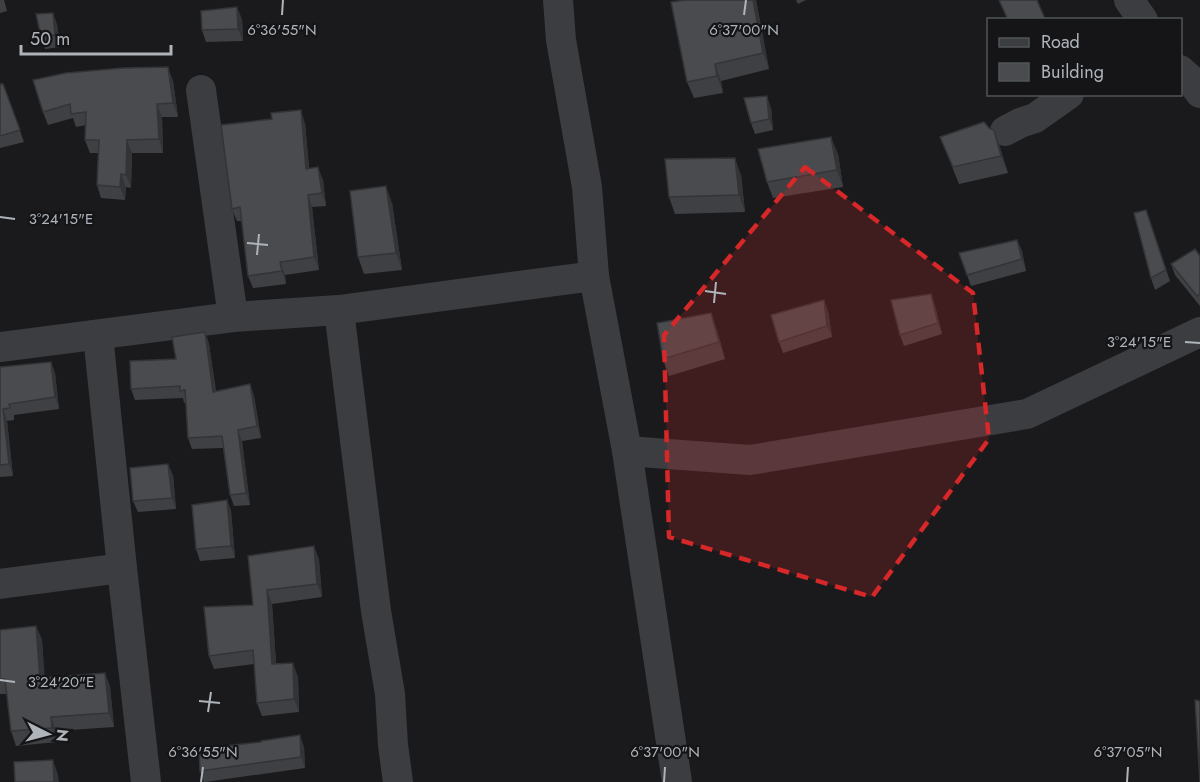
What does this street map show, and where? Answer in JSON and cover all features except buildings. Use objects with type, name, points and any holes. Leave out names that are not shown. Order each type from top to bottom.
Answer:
[{"type":"street","points":[[558,0],[561,40],[587,187],[594,276],[627,451],[677,782]]},
{"type":"street","points":[[1129,0],[1142,18]]},
{"type":"street","points":[[201,90],[233,317]]},
{"type":"street","points":[[1005,131],[1035,118],[1065,96]]},
{"type":"street","points":[[0,346],[233,317],[339,310],[594,276]]},
{"type":"street","points":[[339,310],[376,611],[390,694],[398,782]]},
{"type":"street","points":[[627,451],[750,460],[1027,414],[1200,332]]},
{"type":"street","points":[[98,335],[146,782]]},
{"type":"street","points":[[0,584],[122,568]]},
{"type":"highlighted area","points":[[805,167],[973,293],[989,439],[872,597],[669,537],[664,335]]}]
